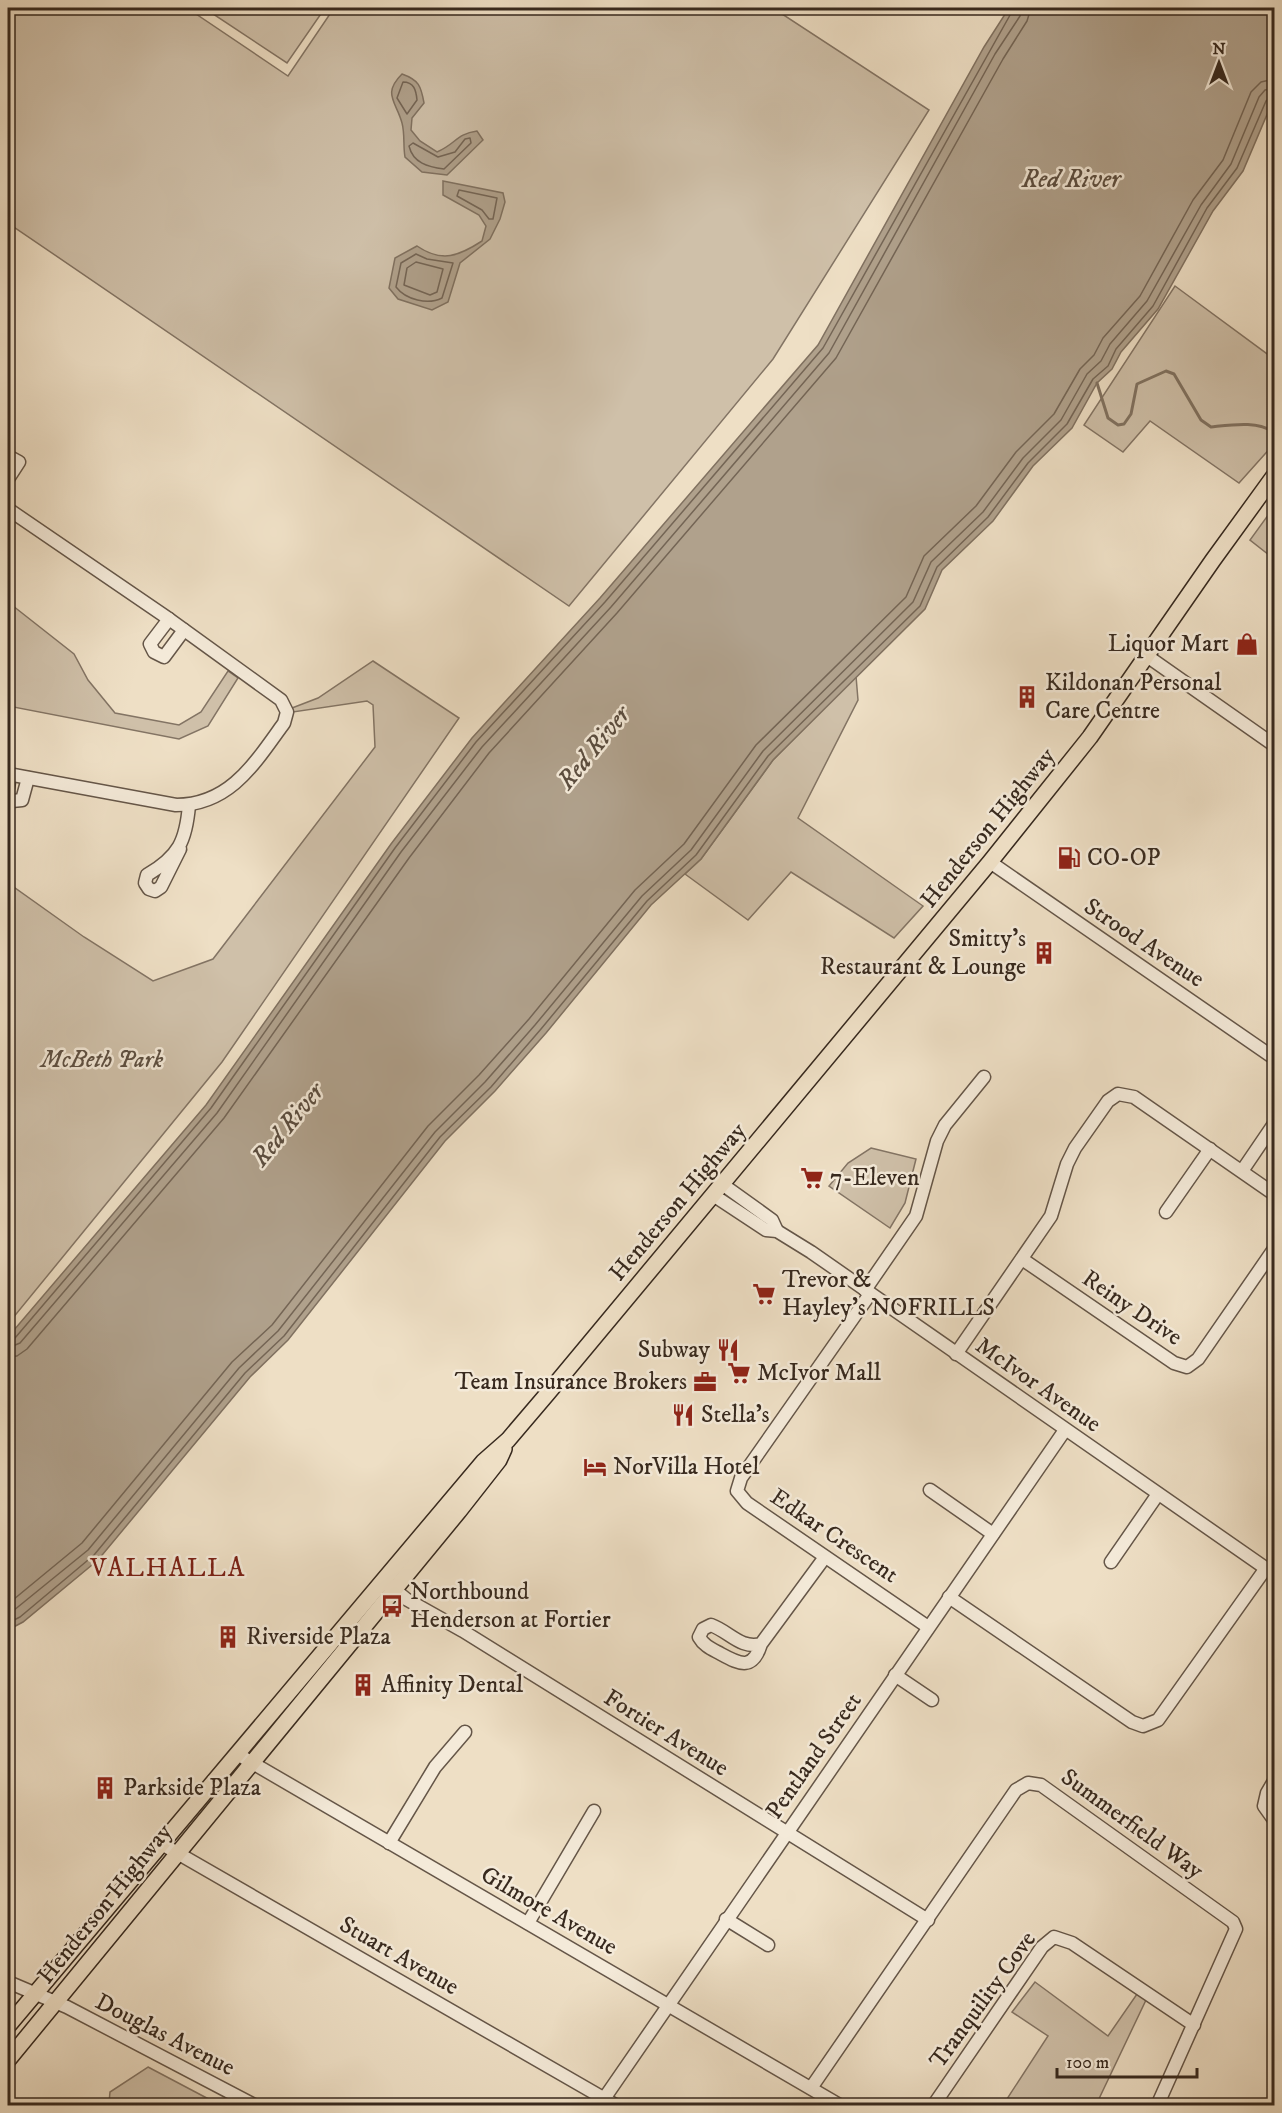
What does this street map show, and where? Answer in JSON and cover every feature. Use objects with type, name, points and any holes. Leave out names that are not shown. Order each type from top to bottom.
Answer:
[{"type":"main road","name":"Henderson Highway","points":[[8,2026],[483,1462],[508,1440],[990,862],[1090,737],[1275,476]]},
{"type":"main road","name":"Henderson Highway","points":[[8,2060],[176,1852],[395,1590],[499,1460],[508,1440]]},
{"type":"street","points":[[8,456],[19,462],[8,480]]},
{"type":"street","points":[[8,509],[169,619],[280,700],[287,712],[284,723],[238,782],[209,800],[189,805],[176,805],[9,775],[8,788]]},
{"type":"street","points":[[169,619],[150,644],[154,652],[164,657],[184,630]]},
{"type":"street","points":[[1147,656],[1275,745]]},
{"type":"street","points":[[8,798],[12,801],[22,800],[28,778]]},
{"type":"street","points":[[180,849],[189,805]]},
{"type":"street","name":"Strood Avenue","points":[[990,862],[1275,1058]]},
{"type":"street","points":[[867,1292],[916,1216],[937,1141],[945,1125],[984,1077]]},
{"type":"street","points":[[956,1354],[1052,1216],[1067,1164],[1075,1148],[1108,1101],[1118,1094],[1134,1097],[1275,1194]]},
{"type":"street","points":[[1242,1171],[1275,1124]]},
{"type":"street","points":[[1166,1212],[1210,1149]]},
{"type":"street","name":"McIvor Avenue","points":[[718,1190],[766,1230],[777,1231],[1270,1571]]},
{"type":"street","name":"Reiny Drive","points":[[1022,1259],[1174,1363],[1187,1367],[1198,1359],[1275,1249]]},
{"type":"street","name":"Edkar Crescent","points":[[867,1292],[738,1484],[737,1491],[747,1503],[928,1627]]},
{"type":"street","name":"Pentland Street","points":[[602,2102],[1065,1430]]},
{"type":"street","points":[[930,1490],[993,1534]]},
{"type":"street","points":[[1111,1562],[1158,1494]]},
{"type":"street","points":[[761,1644],[751,1647],[742,1644],[711,1625],[703,1629],[699,1637],[702,1644],[738,1663],[751,1661],[757,1656],[761,1644],[825,1557]]},
{"type":"street","points":[[949,1597],[1132,1722],[1143,1726],[1158,1719],[1270,1571]]},
{"type":"street","name":"Fortier Avenue","points":[[383,1580],[395,1590],[928,1920]]},
{"type":"street","points":[[896,1675],[932,1700]]},
{"type":"street","points":[[388,1843],[435,1767],[465,1732]]},
{"type":"street","name":"Gilmore Avenue","points":[[236,1753],[841,2106]]},
{"type":"street","points":[[1275,1781],[1266,1792],[1264,1806],[1275,1820]]},
{"type":"street","name":"Summerfield Way","points":[[811,2088],[1016,1790],[1028,1783],[1041,1785],[1233,1922],[1236,1929],[1235,1936],[1157,2106]]},
{"type":"street","points":[[528,1923],[594,1811]]},
{"type":"street","name":"Stuart Avenue","points":[[160,1843],[602,2102],[617,2106]]},
{"type":"street","points":[[726,1919],[768,1945]]},
{"type":"street","name":"Tranquility Cove","points":[[933,2106],[1042,1947],[1054,1937],[1072,1943],[1194,2025]]},
{"type":"street","name":"Douglas Avenue","points":[[8,1982],[54,2002],[256,2106]]},
{"type":"green space","points":[[8,8],[187,8],[288,76],[334,8],[773,8],[929,110],[773,359],[569,606],[8,223]]},
{"type":"green space","points":[[204,8],[325,8],[287,63]]},
{"type":"green space","points":[[1175,286],[1274,359],[1274,444],[1239,483],[1150,421],[1123,452],[1084,425]]},
{"type":"green space","points":[[1274,507],[1274,559],[1250,540]]},
{"type":"green space","points":[[8,602],[74,654],[88,680],[115,713],[179,725],[201,712],[228,671],[238,678],[208,726],[179,739],[8,706]]},
{"type":"green space","name":"McBeth Park","points":[[373,661],[459,718],[222,1062],[8,1324],[8,883],[84,937],[153,981],[213,959],[375,747],[373,705],[367,701],[293,712],[292,708],[318,698]]},
{"type":"green space","points":[[856,676],[858,700],[798,818],[923,906],[894,938],[791,872],[748,920],[685,874],[701,859],[773,760]]},
{"type":"green space","points":[[871,1148],[916,1159],[905,1203],[890,1228],[829,1186],[848,1163]]},
{"type":"green space","points":[[1035,1982],[1108,2036],[1137,1994],[1146,2000],[1096,2105],[1003,2105],[1048,2036],[1012,2012]]},
{"type":"green space","points":[[148,2067],[220,2105],[102,2105],[109,2103],[110,2092]]},
{"type":"water","name":"Red River","points":[[1009,8],[1274,8],[1274,98],[1243,171],[1213,211],[1158,309],[1121,352],[1112,369],[1097,383],[1072,428],[1033,466],[993,521],[942,570],[925,609],[773,760],[701,859],[651,905],[546,1033],[495,1091],[445,1141],[288,1340],[250,1377],[98,1560],[23,1622],[8,1630],[8,1337],[206,1105],[391,844],[472,738],[600,598],[818,345],[984,47]]},
{"type":"water","points":[[402,74],[416,81],[422,92],[424,103],[412,118],[411,130],[420,141],[437,152],[470,132],[477,131],[483,140],[447,175],[422,172],[405,157],[403,127],[392,98],[393,87]]},
{"type":"water","points":[[443,181],[503,193],[505,202],[490,239],[460,263],[448,302],[432,310],[398,299],[389,288],[395,258],[417,246],[442,256],[458,254],[482,241],[486,226],[479,215],[443,195]]},
{"type":"waterway","points":[[1097,383],[1108,418],[1118,425],[1124,424],[1131,414],[1137,384],[1166,371],[1174,374],[1201,420],[1211,427],[1253,425],[1261,426],[1274,433]]},
{"type":"place","name":"Liquor Mart","points":[[1247,644]]},
{"type":"place","name":"Kildonan Personal Care Centre","points":[[1027,697]]},
{"type":"place","name":"CO-OP","points":[[1069,858]]},
{"type":"place","name":"Smitty's Restaurant & Lounge","points":[[1044,953]]},
{"type":"place","name":"7-Eleven","points":[[812,1178]]},
{"type":"place","name":"Trevor & Hayley's NOFRILLS","points":[[764,1294]]},
{"type":"place","name":"Subway","points":[[728,1350]]},
{"type":"place","name":"McIvor Mall","points":[[739,1373]]},
{"type":"place","name":"Team Insurance Brokers","points":[[705,1382]]},
{"type":"place","name":"Stella's","points":[[683,1415]]},
{"type":"place","name":"NorVilla Hotel","points":[[595,1467]]},
{"type":"place","name":"Northbound Henderson at Fortier","points":[[392,1606]]},
{"type":"place","name":"Riverside Plaza","points":[[228,1637]]},
{"type":"place","name":"Affinity Dental","points":[[363,1685]]},
{"type":"place","name":"Parkside Plaza","points":[[105,1788]]},
{"type":"district","name":"VALHALLA","points":[[168,1568]]}]
